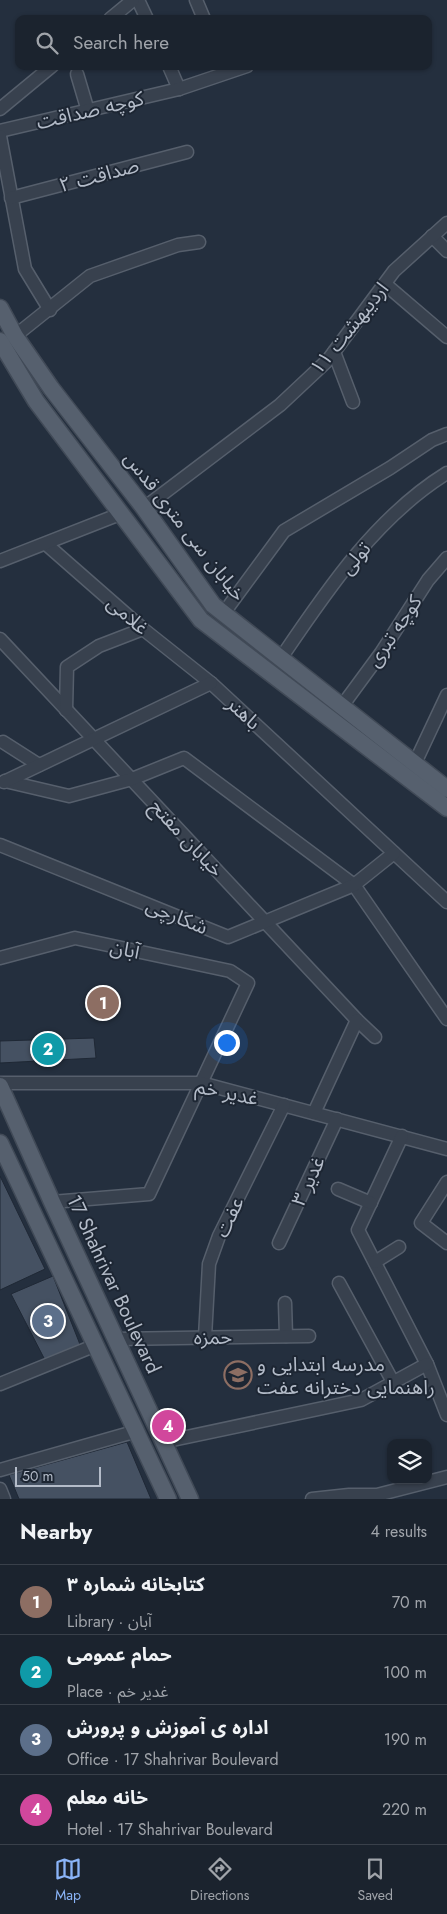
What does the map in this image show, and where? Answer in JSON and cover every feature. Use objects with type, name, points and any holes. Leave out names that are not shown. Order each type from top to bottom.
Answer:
[{"type":"main road","name":"خیابان سی متری قدس","points":[[0,308],[8,339],[36,401],[201,620],[447,808]]},
{"type":"main road","name":"خیابان سی متری قدس","points":[[8,339],[51,388],[144,508],[218,609],[447,789]]},
{"type":"main road","points":[[36,401],[35,386],[40,381],[51,388]]},
{"type":"main road","points":[[201,620],[218,609]]},
{"type":"main road","name":"17 Shahrivar Boulevard","points":[[0,1084],[52,1202],[190,1499]]},
{"type":"main road","name":"17 Shahrivar Boulevard","points":[[0,1143],[168,1499]]},
{"type":"street","points":[[115,15],[134,0]]},
{"type":"street","points":[[138,0],[145,15]]},
{"type":"street","points":[[196,0],[202,15]]},
{"type":"street","points":[[0,109],[47,70]]},
{"type":"street","points":[[171,70],[179,89]]},
{"type":"street","name":"کوچه صداقت","points":[[0,131],[179,89],[224,70]]},
{"type":"street","points":[[76,74],[88,111]]},
{"type":"street","points":[[0,136],[26,269],[50,310]]},
{"type":"street","name":"صداقت ۲","points":[[11,198],[187,152]]},
{"type":"street","name":"۱۱ اردیبهشت","points":[[144,508],[280,405],[334,352],[394,271],[447,223]]},
{"type":"street","points":[[432,236],[447,251]]},
{"type":"street","points":[[8,339],[50,310],[90,276],[178,245],[199,242]]},
{"type":"street","points":[[385,284],[447,337]]},
{"type":"street","points":[[334,352],[353,402]]},
{"type":"street","points":[[218,609],[284,531],[390,468],[432,440],[447,434]]},
{"type":"street","name":"تولی","points":[[280,658],[322,597],[357,554],[392,516],[423,488],[447,473]]},
{"type":"street","points":[[0,547],[4,560],[120,514]]},
{"type":"street","name":"غلامی","points":[[46,544],[144,629],[211,683]]},
{"type":"street","name":"کوچه تبری","points":[[342,706],[381,653],[428,580],[447,558]]},
{"type":"street","points":[[66,710],[67,667],[99,646],[144,629]]},
{"type":"street","name":"خیابان مفتح","points":[[0,640],[375,1037]]},
{"type":"street","name":"باهنر","points":[[3,782],[211,683],[447,902]]},
{"type":"street","points":[[415,763],[447,696]]},
{"type":"street","points":[[3,742],[38,765]]},
{"type":"street","points":[[3,782],[69,796],[132,780],[184,758],[354,886],[447,1019]]},
{"type":"street","name":"شکارچی","points":[[0,845],[228,937],[354,886],[394,853]]},
{"type":"street","name":"آبان","points":[[0,958],[75,938],[230,971],[248,983],[201,1083]]},
{"type":"street","points":[[314,1113],[357,1020]]},
{"type":"street","points":[[52,1202],[148,1194],[201,1083]]},
{"type":"street","name":"غدیر خم","points":[[0,1084],[201,1083],[447,1149]]},
{"type":"street","name":"عفت","points":[[205,1337],[209,1264],[219,1236],[284,1105]]},
{"type":"street","name":"غدیر ۳","points":[[279,1242],[337,1119]]},
{"type":"street","points":[[402,1136],[358,1230],[427,1364],[447,1415]]},
{"type":"street","points":[[447,1182],[421,1224],[447,1243]]},
{"type":"street","points":[[338,1189],[371,1203]]},
{"type":"street","points":[[375,1262],[399,1247]]},
{"type":"street","points":[[339,1283],[393,1382]]},
{"type":"street","points":[[284,1303],[286,1336]]},
{"type":"street","name":"حمزه","points":[[116,1339],[309,1336]]},
{"type":"street","points":[[0,1384],[96,1346]]},
{"type":"street","points":[[163,1442],[361,1400],[427,1364]]},
{"type":"street","points":[[0,1470],[137,1431]]},
{"type":"street","points":[[312,1499],[350,1495],[377,1495],[447,1476]]},
{"type":"street","points":[[0,1489],[4,1499]]},
{"type":"building","points":[[94,1038],[96,1058],[0,1063],[0,1041]]},
{"type":"building","points":[[0,1176],[45,1269],[0,1290]]},
{"type":"building","points":[[53,1276],[81,1347],[46,1362],[11,1294]]},
{"type":"building","points":[[127,1442],[151,1499],[19,1499],[9,1475]]},
{"type":"place","name":"کتابخانه شماره ۳","points":[[103,1003]]},
{"type":"place","name":"حمام عمومی","points":[[48,1049]]},
{"type":"place","name":"اداره ی آموزش و پرورش","points":[[48,1321]]},
{"type":"place","name":"مدرسه ابتدایی و راهنمایی دخترانه عفت","points":[[238,1375]]},
{"type":"place","name":"خانه معلم","points":[[168,1426]]}]
